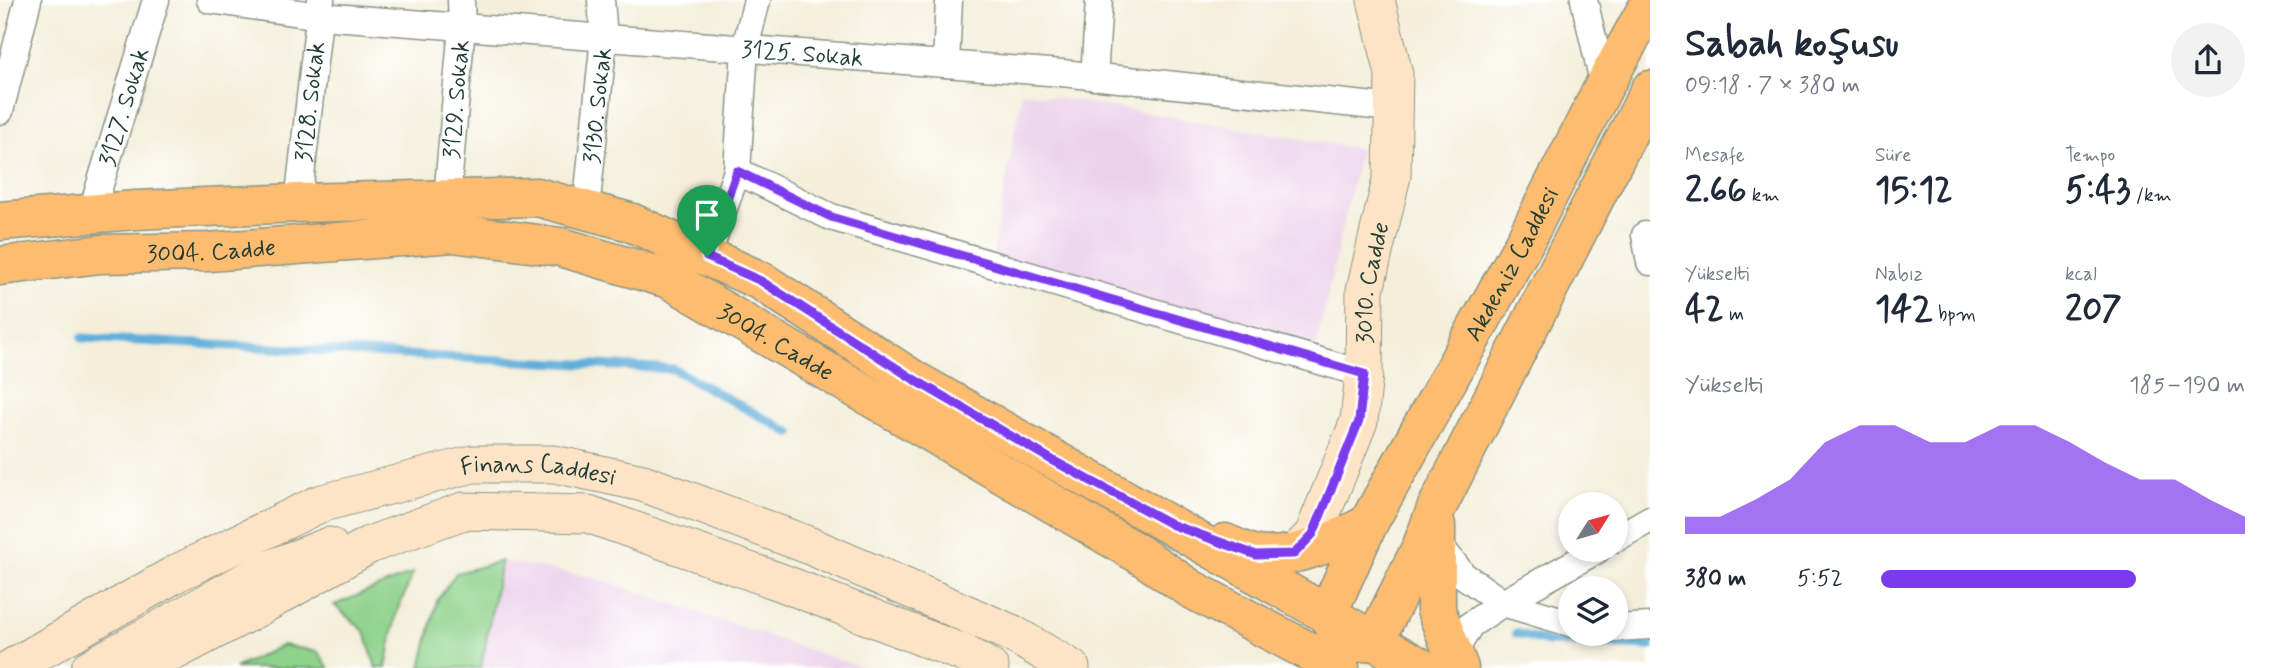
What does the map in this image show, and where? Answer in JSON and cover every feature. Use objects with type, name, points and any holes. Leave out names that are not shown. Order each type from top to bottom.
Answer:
[{"type":"main road","name":"Akdeniz Caddesi","points":[[1350,647],[1368,524],[1525,241],[1604,86],[1650,3]]},
{"type":"main road","name":"Akdeniz Caddesi","points":[[1350,647],[1436,525],[1650,90]]},
{"type":"main road","name":"3004. Cadde","points":[[0,221],[298,203],[537,197],[630,222],[761,281],[915,380],[1052,460],[1173,525]]},
{"type":"main road","name":"3004. Cadde","points":[[0,266],[101,254],[208,252],[453,233],[561,247],[669,279],[1139,554],[1191,589],[1286,639],[1350,647]]},
{"type":"main road","points":[[1173,525],[1256,555],[1294,554],[1342,538],[1368,524]]},
{"type":"main road","points":[[1173,525],[1350,647],[1422,668]]},
{"type":"main road","points":[[1436,525],[1436,610],[1459,668]]},
{"type":"street","points":[[0,111],[28,0]]},
{"type":"street","name":"3127. Sokak","points":[[91,214],[156,0]]},
{"type":"street","name":"3125. Sokak","points":[[210,0],[320,8],[462,26],[1094,77],[1393,108]]},
{"type":"street","name":"3129. Sokak","points":[[447,199],[462,26],[461,0]]},
{"type":"street","name":"3130. Sokak","points":[[586,210],[604,38],[601,0]]},
{"type":"street","points":[[707,257],[737,171],[745,48],[757,0]]},
{"type":"street","points":[[946,64],[949,0]]},
{"type":"street","points":[[1094,77],[1099,0]]},
{"type":"street","name":"3010. Cadde","points":[[1294,554],[1313,534],[1359,421],[1364,374],[1365,289],[1392,176],[1394,74],[1376,0]]},
{"type":"street","points":[[1584,0],[1604,86]]},
{"type":"street","name":"3128. Sokak","points":[[298,203],[320,8]]},
{"type":"street","points":[[737,171],[831,217],[1364,374]]},
{"type":"street","points":[[1645,235],[1650,262]]},
{"type":"street","name":"Finans Caddesi","points":[[11,668],[177,573],[319,503],[473,464],[554,464],[643,483],[808,545],[1013,634],[1071,668]]},
{"type":"street","name":"Finans Caddesi","points":[[143,668],[369,545],[463,511]]},
{"type":"street","name":"Finans Caddesi","points":[[90,668],[264,571],[383,525],[463,511],[588,514],[780,582],[963,653],[990,668]]},
{"type":"street","points":[[1628,532],[1650,519]]},
{"type":"street","points":[[1436,525],[1463,575],[1503,603],[1558,620]]},
{"type":"street","points":[[1459,668],[1460,644],[1471,625],[1503,603],[1576,562]]},
{"type":"street","points":[[1628,627],[1650,626]]},
{"type":"shaded area","points":[[1022,92],[1360,149],[1316,347],[992,257]]},
{"type":"shaded area","points":[[501,561],[596,578],[863,668],[481,668]]},
{"type":"green space","points":[[501,561],[481,668],[421,668],[437,601],[456,573]]},
{"type":"green space","points":[[413,573],[396,615],[386,668],[376,668],[365,632],[334,605]]},
{"type":"green space","points":[[283,645],[318,652],[329,668],[235,668]]},
{"type":"waterway","points":[[82,338],[673,369],[791,433]]},
{"type":"waterway","points":[[1516,633],[1547,642],[1650,646]]},
{"type":"route","points":[[737,171],[831,217],[1364,374],[1359,421],[1313,534],[1294,554],[1256,555],[1173,525],[1052,460],[915,380],[761,281],[707,257],[737,171]]}]
